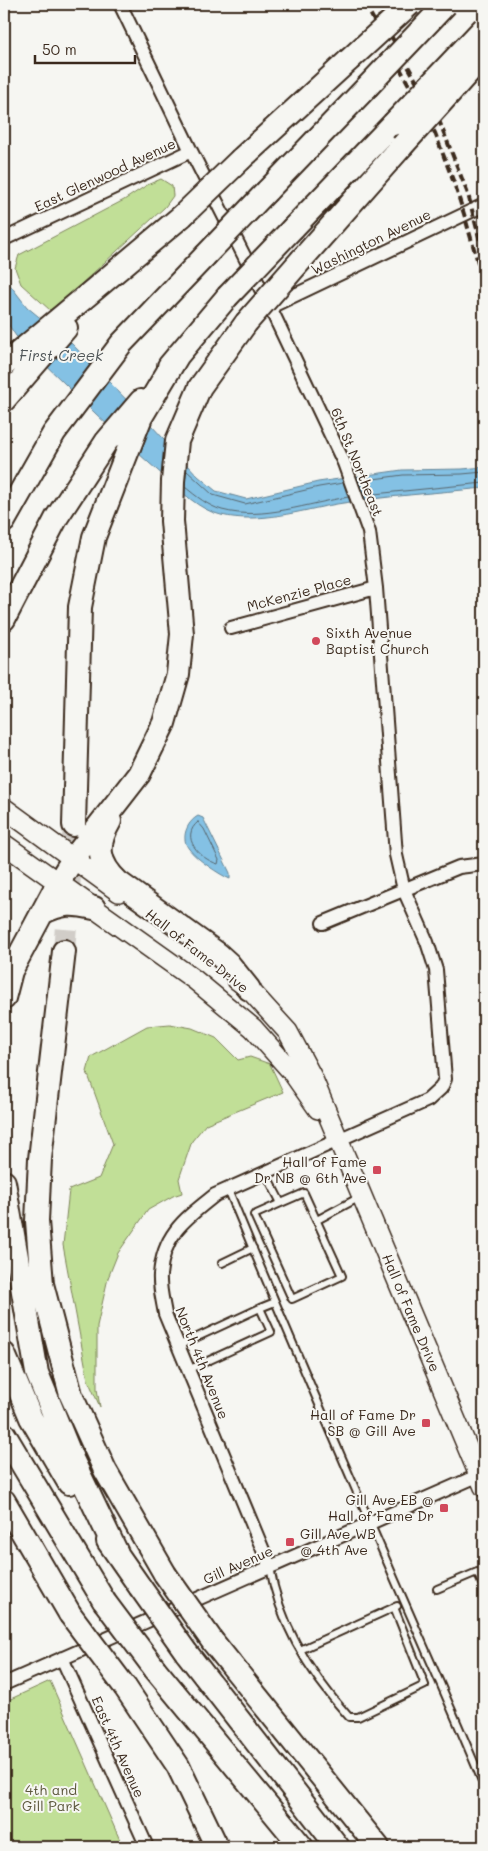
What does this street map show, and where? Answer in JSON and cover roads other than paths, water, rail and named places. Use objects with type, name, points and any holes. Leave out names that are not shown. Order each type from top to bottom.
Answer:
[{"type":"highway","points":[[4,365],[182,216],[240,159],[410,4]]},
{"type":"highway","points":[[4,521],[54,433],[121,344],[446,4]]},
{"type":"highway","points":[[4,619],[62,509],[106,442],[227,297],[484,28]]},
{"type":"highway","points":[[4,998],[12,971],[58,883],[73,859],[139,774],[164,723],[178,674],[182,634],[172,522],[172,481],[177,441],[200,387],[246,323],[484,55]]},
{"type":"highway","points":[[4,400],[38,359],[117,272]]},
{"type":"highway","points":[[74,825],[80,607],[94,537],[141,417],[178,355]]},
{"type":"highway","points":[[129,786],[101,840],[100,849],[105,867],[118,882],[218,954],[229,964],[248,989]]},
{"type":"highway","points":[[42,913],[56,906],[63,905],[76,904],[94,908]]},
{"type":"highway","points":[[64,951],[40,1160],[37,1221],[42,1284],[71,1395],[105,1470],[165,1574],[213,1642],[378,1847]]},
{"type":"highway","points":[[4,1182],[37,1374],[72,1461],[116,1553]]},
{"type":"highway","points":[[4,1354],[31,1418],[86,1510],[186,1652],[338,1847]]},
{"type":"highway","points":[[4,1434],[104,1601],[155,1669],[302,1847]]},
{"type":"highway","points":[[4,1501],[70,1614],[125,1687],[178,1766],[217,1847]]},
{"type":"main road","name":"Hall of Fame Drive","points":[[4,808],[248,989],[288,1032],[312,1077],[483,1479]]},
{"type":"main road","name":"Hall of Fame Drive","points":[[4,844],[195,980],[253,1028],[292,1072],[339,1139]]},
{"type":"street","name":"6th St Northeast","points":[[120,4],[191,151],[270,307],[344,463],[369,532],[376,588],[396,855],[404,890],[427,942],[436,970],[445,1078],[441,1088]]},
{"type":"street","name":"East Glenwood Avenue","points":[[4,239],[191,151]]},
{"type":"street","name":"Washington Avenue","points":[[270,307],[484,205]]},
{"type":"street","name":"McKenzie Place","points":[[231,628],[376,588]]},
{"type":"street","points":[[323,923],[459,867],[484,864]]},
{"type":"street","name":"North 4th Avenue","points":[[270,1568],[164,1314],[160,1276],[165,1245],[185,1219],[215,1195],[428,1100],[441,1088]]},
{"type":"street","name":"Gill Avenue","points":[[4,1684],[370,1524],[483,1479]]},
{"type":"street","name":"East 4th Avenue","points":[[62,1658],[147,1847]]},
{"type":"lane","points":[[265,1172],[281,1203]]},
{"type":"lane","points":[[228,1189],[370,1524],[442,1685],[484,1786]]},
{"type":"lane","points":[[304,1193],[342,1276],[292,1299],[254,1215],[281,1203],[304,1193]]},
{"type":"lane","points":[[317,1220],[362,1196]]},
{"type":"lane","points":[[222,1263],[253,1248]]},
{"type":"lane","points":[[178,1346],[275,1302]]},
{"type":"lane","points":[[188,1370],[271,1332],[260,1308]]},
{"type":"lane","points":[[270,1568],[274,1592],[300,1650],[339,1706],[349,1717],[358,1717],[426,1685],[394,1607]]},
{"type":"lane","points":[[437,1590],[477,1572],[484,1588]]},
{"type":"lane","points":[[300,1650],[404,1602]]},
{"type":"water","name":"First Creek","points":[[4,277],[27,307],[72,344],[198,476],[216,491],[246,499],[318,482],[402,470],[484,467],[484,488],[355,501],[279,516],[251,518],[213,513],[191,499],[146,460],[89,408],[16,336],[4,318]]},
{"type":"water","points":[[198,816],[203,818],[230,873],[230,879],[202,861],[186,845],[185,835],[188,826]]},
{"type":"tunnel","points":[[64,951],[74,825]]},
{"type":"railway","points":[[365,4],[435,133],[464,214],[481,273],[484,298]]},
{"type":"railway","points":[[373,4],[440,123],[468,194],[484,257]]},
{"type":"place","name":"Sixth Avenue Baptist Church","points":[[316,641]]},
{"type":"place","name":"Hall of Fame Dr NB @ 6th Ave","points":[[377,1170]]},
{"type":"place","name":"Hall of Fame Dr SB @ Gill Ave","points":[[426,1423]]},
{"type":"place","name":"Gill Ave EB @ Hall of Fame Dr","points":[[444,1508]]},
{"type":"place","name":"Gill Ave WB @ 4th Ave","points":[[290,1542]]},
{"type":"park label","name":"4th and Gill Park","points":[[51,1798]]}]
